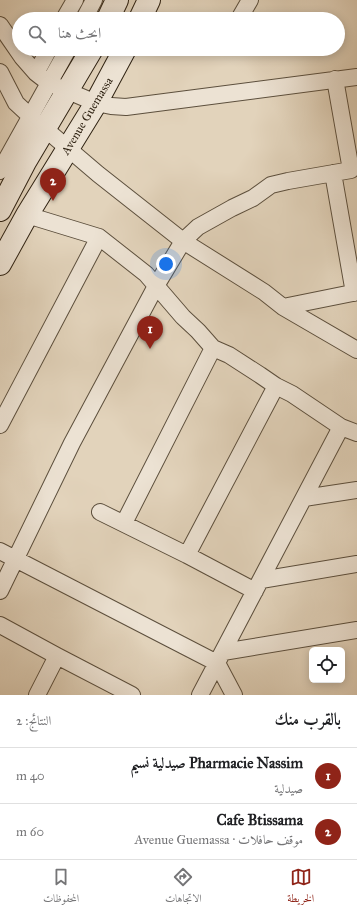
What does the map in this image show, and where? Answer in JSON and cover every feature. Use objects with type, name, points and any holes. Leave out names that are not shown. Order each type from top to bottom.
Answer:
[{"type":"main road","points":[[111,12],[117,0]]},
{"type":"main road","points":[[143,12],[149,0]]},
{"type":"main road","points":[[0,210],[25,162],[38,123],[58,87],[86,56]]},
{"type":"main road","name":"Avenue Guemassa","points":[[0,264],[27,215],[96,102],[121,56]]},
{"type":"street","points":[[68,12],[75,0]]},
{"type":"street","points":[[88,12],[94,0]]},
{"type":"street","points":[[243,12],[250,0]]},
{"type":"street","points":[[0,25],[12,42]]},
{"type":"street","points":[[21,56],[36,73],[58,87],[96,102],[111,106],[126,107],[357,77]]},
{"type":"street","points":[[36,73],[45,56]]},
{"type":"street","points":[[58,87],[66,56]]},
{"type":"street","points":[[0,72],[16,102],[38,123],[98,174],[183,241],[264,292],[283,307],[357,350]]},
{"type":"street","points":[[0,591],[72,443],[156,286],[183,241],[198,227],[253,198],[271,185],[354,169],[335,79]]},
{"type":"street","points":[[0,171],[38,123]]},
{"type":"street","points":[[283,307],[355,292],[333,173]]},
{"type":"street","points":[[27,215],[99,237],[146,274],[183,317],[213,348],[229,355],[276,386],[292,394],[341,427],[357,433]]},
{"type":"street","points":[[0,425],[99,237]]},
{"type":"street","points":[[124,523],[213,348]]},
{"type":"street","points":[[187,555],[276,386]]},
{"type":"street","points":[[200,695],[341,427]]},
{"type":"street","points":[[304,498],[357,490]]},
{"type":"street","points":[[100,512],[187,555],[258,585],[357,564]]},
{"type":"street","points":[[0,551],[220,658],[357,630]]},
{"type":"street","points":[[0,625],[124,693]]},
{"type":"street","points":[[37,695],[57,656]]},
{"type":"street","points":[[220,658],[234,695]]},
{"type":"place","name":"Cafe Btissama","points":[[53,201]]},
{"type":"place","name":"Pharmacie Nassim صيدلية نسيم","points":[[150,349]]}]
